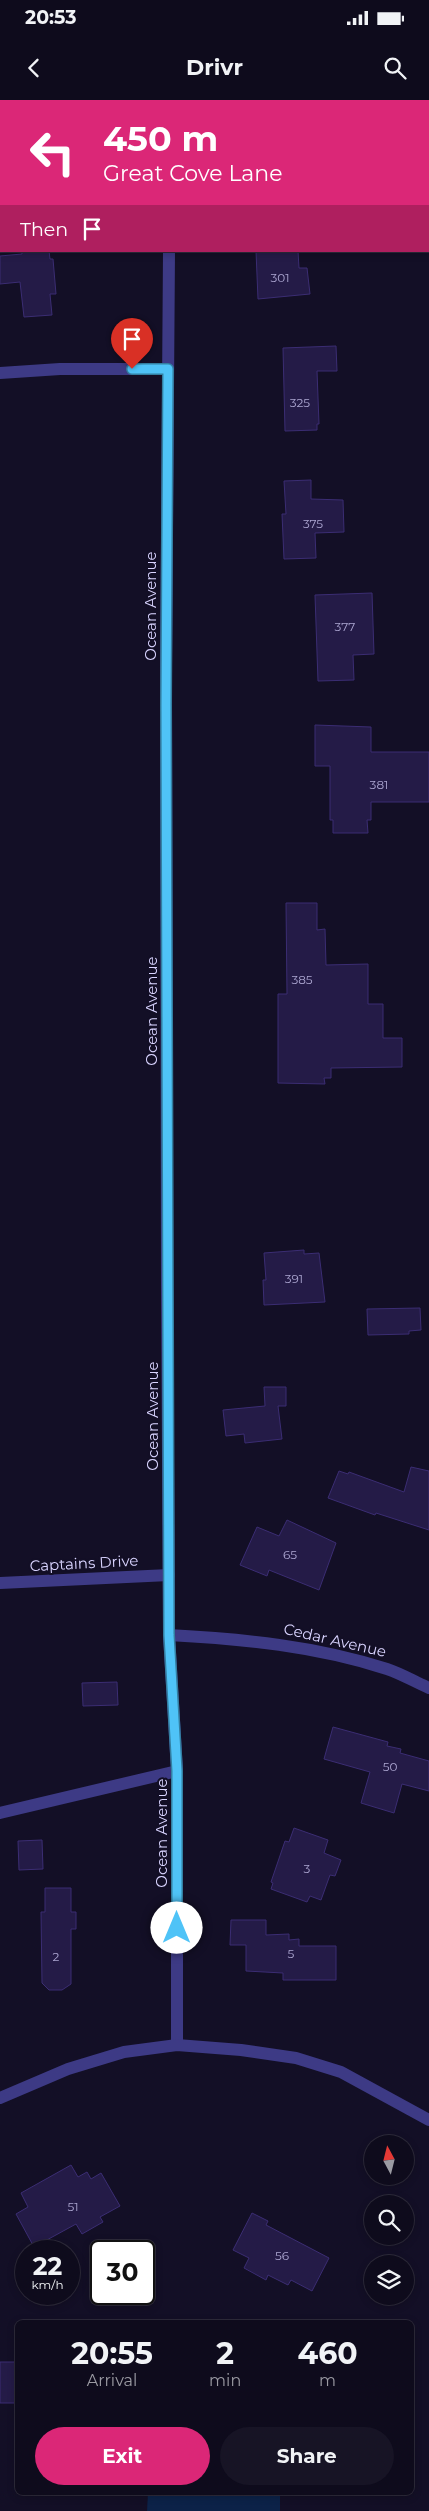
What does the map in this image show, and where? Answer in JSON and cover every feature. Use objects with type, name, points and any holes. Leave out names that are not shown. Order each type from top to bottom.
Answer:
[{"type":"street","name":"Ocean Avenue","points":[[169,252],[166,714],[169,1635],[177,1771],[177,2045]]},
{"type":"street","points":[[0,373],[60,369],[168,369]]},
{"type":"street","name":"Captains Drive","points":[[0,1583],[169,1575]]},
{"type":"street","name":"Cedar Avenue","points":[[169,1635],[232,1638],[295,1645],[389,1670],[429,1688]]},
{"type":"street","name":"Ocean Avenue","points":[[0,1813],[177,1771]]},
{"type":"street","points":[[0,2098],[68,2069],[124,2052],[177,2045],[241,2050],[296,2058],[342,2072],[429,2120]]},
{"type":"water","points":[[148,2495],[280,2495],[280,2511],[147,2511]]},
{"type":"building","points":[[22,252],[49,252],[50,259],[53,259],[56,294],[50,294],[52,315],[24,317],[20,282],[0,284],[0,256],[22,254]]},
{"type":"building","points":[[256,252],[298,252],[299,268],[307,268],[310,294],[258,299]]},
{"type":"building","points":[[336,346],[337,371],[317,371],[319,424],[317,424],[317,430],[285,431],[283,348]]},
{"type":"building","points":[[311,480],[311,499],[343,500],[344,532],[315,533],[316,558],[284,559],[282,514],[286,514],[284,481]]},
{"type":"building","points":[[372,593],[374,654],[353,655],[354,680],[318,681],[315,595]]},
{"type":"building","points":[[315,725],[371,727],[371,752],[429,752],[429,802],[371,802],[371,820],[367,820],[368,833],[333,833],[333,820],[330,820],[330,766],[315,766]]},
{"type":"building","points":[[286,903],[317,903],[317,930],[325,929],[326,965],[368,964],[368,1004],[383,1004],[383,1038],[402,1038],[402,1067],[331,1068],[331,1078],[324,1078],[325,1084],[278,1083],[278,994],[287,994]]},
{"type":"building","points":[[304,1250],[304,1254],[319,1253],[325,1302],[264,1305],[263,1280],[266,1280],[264,1253]]},
{"type":"building","points":[[420,1308],[421,1330],[409,1331],[409,1334],[368,1335],[367,1309]]},
{"type":"building","points":[[264,1387],[286,1387],[286,1406],[278,1406],[282,1439],[245,1443],[244,1434],[226,1436],[223,1410],[265,1406]]},
{"type":"building","points":[[411,1467],[429,1471],[429,1530],[376,1513],[375,1515],[328,1498],[339,1471],[348,1474],[349,1472],[404,1492]]},
{"type":"building","points":[[287,1520],[336,1543],[319,1590],[269,1570],[267,1576],[240,1565],[257,1527],[279,1536]]},
{"type":"building","points":[[117,1682],[118,1705],[83,1706],[82,1683]]},
{"type":"building","points":[[333,1727],[388,1742],[387,1746],[401,1749],[400,1753],[429,1761],[429,1791],[402,1784],[394,1813],[361,1803],[370,1772],[324,1759]]},
{"type":"building","points":[[294,1828],[328,1840],[324,1853],[341,1860],[335,1876],[330,1875],[321,1900],[310,1896],[307,1902],[271,1889],[273,1883],[271,1882],[285,1841],[289,1842]]},
{"type":"building","points":[[42,1840],[43,1869],[19,1870],[18,1841]]},
{"type":"building","points":[[45,1888],[71,1888],[71,1912],[76,1912],[76,1929],[71,1929],[71,1984],[62,1990],[49,1990],[42,1983],[41,1912],[45,1912]]},
{"type":"building","points":[[231,1920],[266,1920],[266,1935],[289,1934],[289,1940],[299,1939],[299,1946],[336,1946],[336,1980],[283,1980],[283,1973],[246,1971],[246,1945],[230,1945]]},
{"type":"building","points":[[71,2165],[78,2177],[87,2172],[91,2179],[101,2173],[120,2206],[100,2217],[103,2222],[82,2234],[76,2224],[47,2240],[30,2240],[16,2214],[28,2207],[21,2193]]},
{"type":"building","points":[[252,2213],[268,2221],[266,2225],[329,2258],[312,2291],[291,2280],[288,2285],[268,2275],[266,2280],[244,2268],[249,2258],[233,2250]]},
{"type":"building","points":[[0,2362],[15,2362],[15,2403],[0,2403]]},
{"type":"route","points":[[132,369],[168,369],[166,705],[169,1635],[177,1771],[177,1928]]}]
